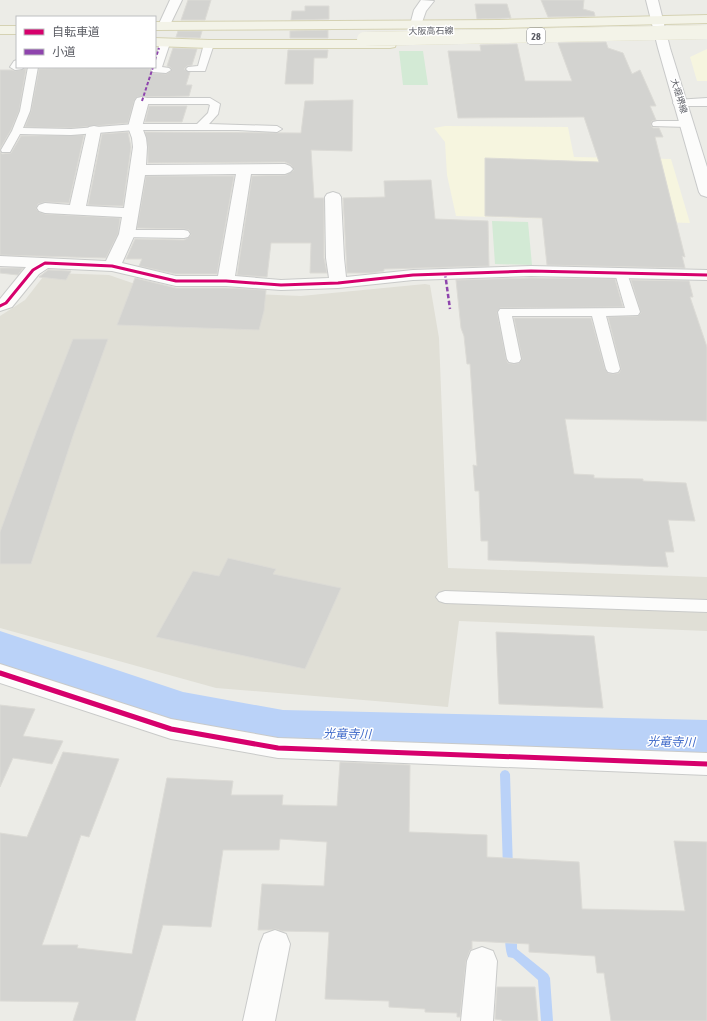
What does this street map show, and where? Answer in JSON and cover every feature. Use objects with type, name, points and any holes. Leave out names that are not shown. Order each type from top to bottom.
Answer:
[{"type":"main road","points":[[158,28],[416,25],[707,19]]},
{"type":"main road","name":"大阪高石線","points":[[158,41],[707,25]]},
{"type":"main road","name":"大阪高石線","points":[[158,28],[365,35],[707,32]]},
{"type":"main road","points":[[0,30],[16,30]]},
{"type":"main road","points":[[0,37],[16,37]]},
{"type":"main road","points":[[158,41],[209,44],[441,48],[707,38]]},
{"type":"street","points":[[158,28],[176,0]]},
{"type":"street","points":[[416,25],[420,10],[428,1],[427,0]]},
{"type":"street","name":"大堀堺線","points":[[652,0],[658,20],[661,39],[707,192]]},
{"type":"street","points":[[112,266],[127,234],[136,186],[140,146],[135,127],[142,101]]},
{"type":"street","points":[[680,103],[707,102]]},
{"type":"street","points":[[77,209],[94,130]]},
{"type":"street","points":[[226,281],[244,169]]},
{"type":"street","points":[[137,170],[285,169]]},
{"type":"street","points":[[334,197],[338,224],[335,258],[338,284]]},
{"type":"street","points":[[45,208],[131,213]]},
{"type":"street","points":[[0,261],[112,266],[147,276],[176,281],[226,281],[281,285],[338,284],[413,275],[531,271],[707,275]]},
{"type":"street","points":[[0,306],[6,303],[33,270],[45,263]]},
{"type":"street","points":[[0,673],[171,729],[278,748],[707,764]]},
{"type":"street","points":[[259,1021],[275,944]]},
{"type":"street","points":[[477,1021],[482,961]]},
{"type":"lane","points":[[158,41],[156,70],[166,70]]},
{"type":"lane","points":[[191,69],[202,69],[209,44]]},
{"type":"lane","points":[[6,150],[17,131],[24,111],[32,68]]},
{"type":"lane","points":[[142,101],[210,101],[215,104],[213,114],[200,127]]},
{"type":"lane","points":[[657,124],[687,124]]},
{"type":"lane","points":[[17,131],[94,130],[135,127],[277,129]]},
{"type":"lane","points":[[127,234],[184,234]]},
{"type":"lane","points":[[514,359],[505,312],[633,312],[621,273]]},
{"type":"lane","points":[[598,312],[613,368]]},
{"type":"lane","points":[[445,597],[707,606]]},
{"type":"shaded area","points":[[707,49],[707,81],[697,81],[690,57]]},
{"type":"shaded area","points":[[399,51],[423,51],[428,85],[403,85]]},
{"type":"shaded area","points":[[445,126],[568,127],[574,157],[671,159],[690,223],[456,216],[447,175],[445,142],[434,128]]},
{"type":"shaded area","points":[[492,221],[528,222],[532,265],[495,264]]},
{"type":"shaded area","points":[[54,273],[109,275],[141,286],[164,290],[301,296],[425,284],[430,285],[439,338],[448,568],[707,577],[707,631],[459,621],[448,707],[216,688],[0,628],[0,316],[25,300],[43,277]]},
{"type":"building","points":[[188,0],[211,0],[205,20],[181,20]]},
{"type":"building","points":[[541,0],[584,0],[583,9],[594,12],[595,16],[548,17]]},
{"type":"building","points":[[475,4],[507,4],[511,18],[477,19]]},
{"type":"building","points":[[305,6],[329,6],[329,19],[291,20],[292,11],[305,11]]},
{"type":"building","points":[[328,30],[328,38],[290,38],[290,31]]},
{"type":"building","points":[[178,31],[202,31],[200,38],[176,37]]},
{"type":"building","points":[[606,42],[608,48],[623,53],[632,74],[640,70],[656,106],[650,106],[656,120],[652,121],[651,125],[653,128],[659,128],[663,137],[655,137],[685,257],[682,256],[685,268],[547,265],[542,218],[485,216],[485,158],[599,162],[584,117],[458,118],[448,51],[481,51],[480,45],[517,44],[525,81],[572,81],[558,43]]},
{"type":"building","points":[[173,48],[197,49],[192,65],[187,66],[184,69],[190,72],[186,85],[192,85],[189,96],[137,97],[134,101],[128,123],[71,128],[25,127],[31,111],[39,69],[150,68],[152,73],[166,74],[172,70],[167,66]]},
{"type":"building","points":[[288,50],[328,50],[327,58],[314,58],[313,84],[285,84]]},
{"type":"building","points":[[26,69],[19,111],[11,130],[0,149],[0,70],[15,71]]},
{"type":"building","points":[[353,100],[352,151],[311,150],[314,198],[324,198],[324,258],[327,273],[310,273],[311,243],[271,243],[267,277],[237,275],[252,176],[286,175],[294,170],[291,165],[285,162],[148,163],[148,147],[145,132],[301,133],[305,101]]},
{"type":"building","points":[[149,106],[187,106],[182,122],[145,122]]},
{"type":"building","points":[[128,132],[131,147],[123,206],[88,205],[102,134]]},
{"type":"building","points":[[84,135],[69,203],[45,202],[38,204],[36,209],[45,214],[120,218],[118,234],[106,258],[0,255],[0,151],[2,154],[11,153],[21,136]]},
{"type":"building","points":[[146,176],[234,176],[217,274],[176,274],[139,266],[142,259],[126,259],[135,239],[184,240],[191,235],[189,230],[184,229],[137,228]]},
{"type":"building","points":[[431,180],[435,219],[488,221],[489,266],[384,269],[384,271],[372,273],[347,273],[343,198],[385,197],[384,181]]},
{"type":"building","points":[[0,268],[23,268],[18,275],[0,273]]},
{"type":"building","points":[[48,270],[71,271],[66,280],[39,277]]},
{"type":"building","points":[[135,278],[176,288],[266,290],[264,311],[259,330],[117,325]]},
{"type":"building","points":[[531,278],[615,279],[623,307],[500,308],[497,312],[508,363],[519,363],[522,359],[514,318],[591,318],[605,369],[608,373],[613,374],[619,373],[621,369],[608,317],[638,316],[641,313],[631,280],[689,281],[693,297],[690,297],[707,347],[707,421],[565,419],[574,474],[594,475],[594,478],[643,479],[643,481],[686,483],[695,521],[668,520],[674,552],[665,552],[668,567],[488,560],[488,541],[481,541],[479,491],[475,491],[473,465],[477,466],[470,364],[467,364],[464,336],[461,328],[456,280]]},
{"type":"building","points":[[73,339],[108,339],[75,430],[31,564],[0,564],[0,532],[36,433]]},
{"type":"building","points":[[228,558],[276,569],[273,574],[341,588],[305,669],[156,637],[193,571],[219,576]]},
{"type":"building","points":[[496,632],[594,636],[603,708],[499,704]]},
{"type":"building","points":[[0,705],[35,709],[23,736],[63,741],[52,764],[13,758],[0,787]]},
{"type":"building","points":[[63,752],[119,759],[89,837],[81,835],[42,945],[78,945],[77,948],[132,954],[167,778],[233,781],[231,795],[283,795],[282,805],[337,806],[340,762],[410,765],[409,832],[487,835],[487,857],[579,862],[582,909],[685,911],[674,841],[707,842],[707,1021],[611,1021],[604,973],[597,973],[595,956],[529,952],[529,944],[472,941],[472,949],[470,950],[466,961],[460,1017],[457,1017],[457,1013],[425,1012],[425,1009],[389,1007],[389,1001],[325,999],[329,932],[282,931],[276,929],[258,930],[262,884],[324,886],[327,842],[280,839],[279,850],[223,850],[211,927],[163,925],[135,1021],[73,1021],[79,1002],[0,1001],[0,833],[27,837]]},
{"type":"building","points":[[497,987],[535,987],[538,1021],[502,1021],[495,1019]]},
{"type":"waterway","name":"光竜寺川","points":[[0,651],[180,714],[283,733],[707,743]]},
{"type":"waterway","points":[[505,774],[508,869]]},
{"type":"waterway","points":[[511,932],[512,953],[516,954],[544,978],[547,1021]]},
{"type":"marked path","points":[[156,57],[159,48]]},
{"type":"marked path","points":[[142,101],[153,68]]},
{"type":"marked path","points":[[445,273],[450,309]]},
{"type":"cycle path","points":[[0,306],[6,303],[33,270],[45,263],[112,266],[176,281],[226,281],[281,285],[338,283],[413,275],[531,271],[707,275]]},
{"type":"cycle path","points":[[0,673],[171,729],[278,748],[707,764]]}]
